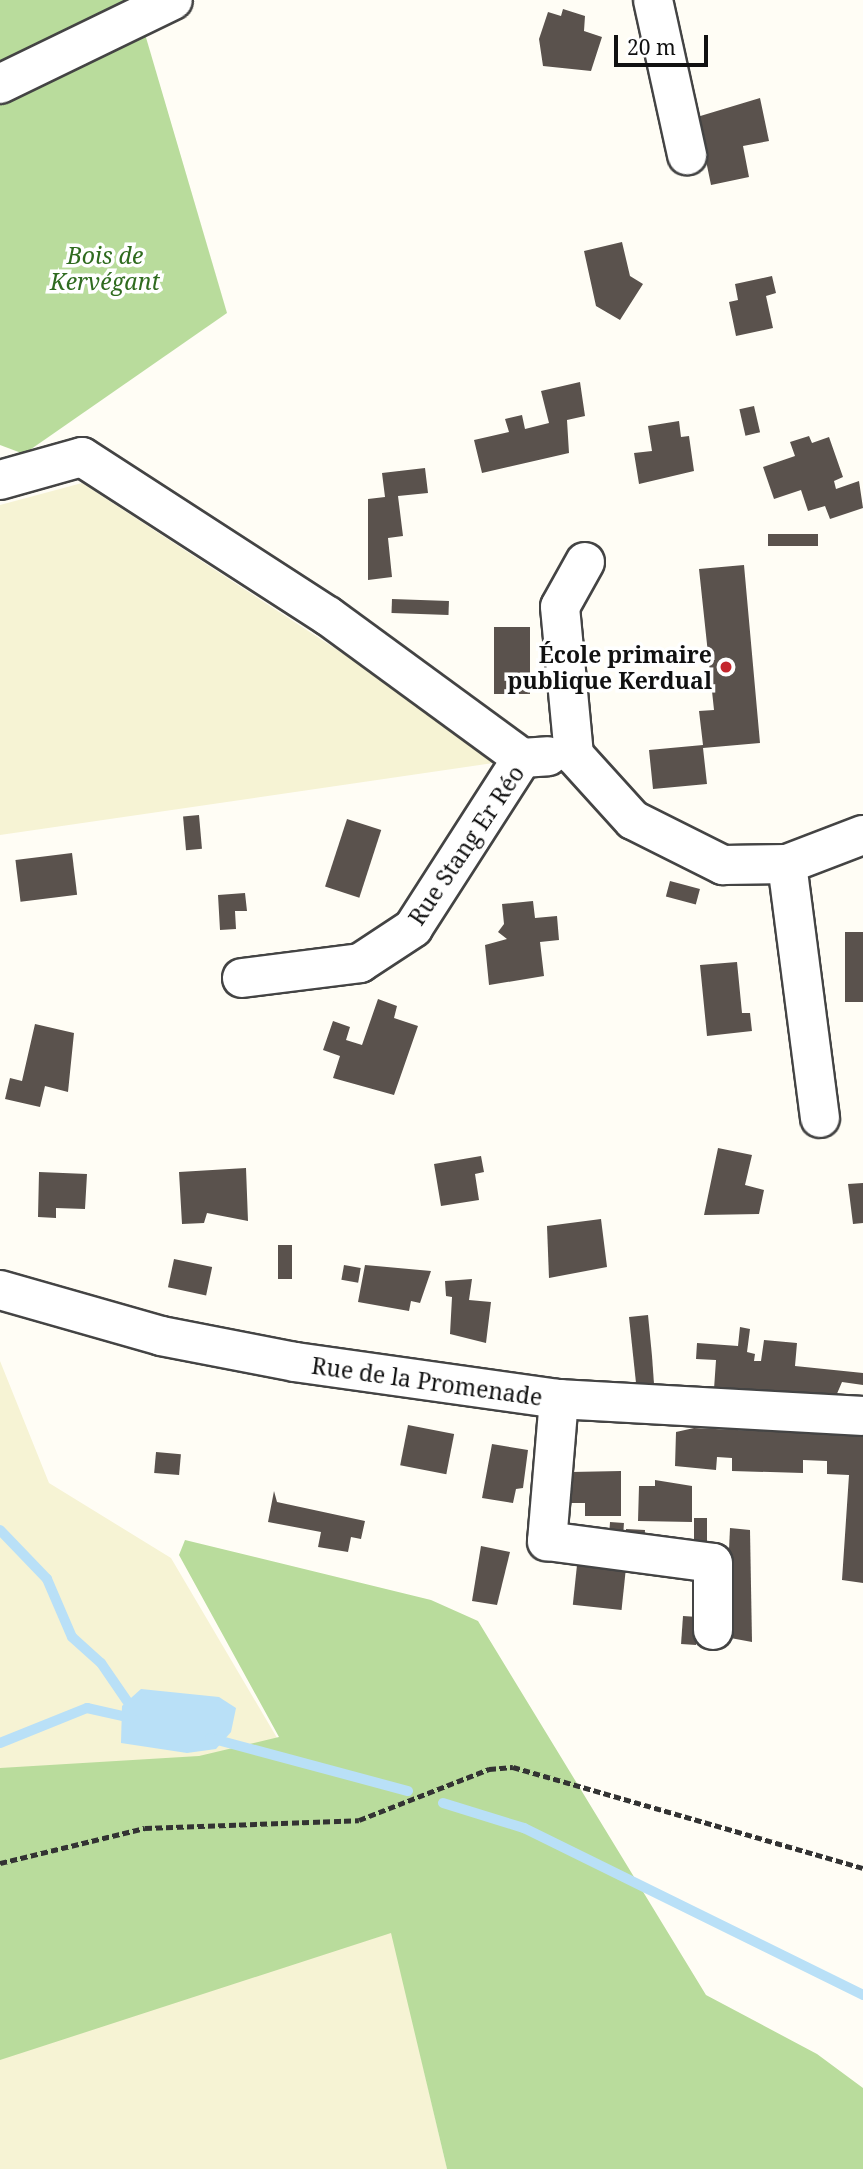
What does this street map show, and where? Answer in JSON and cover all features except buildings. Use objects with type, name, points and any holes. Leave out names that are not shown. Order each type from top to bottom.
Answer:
[{"type":"street","points":[[0,84],[173,0]]},
{"type":"street","points":[[653,0],[687,155]]},
{"type":"street","points":[[0,480],[82,457],[328,616],[522,758]]},
{"type":"street","points":[[585,562],[560,607],[574,755],[644,825],[723,865],[787,864],[863,835]]},
{"type":"street","name":"Rue Stang Er Réo","points":[[242,978],[359,963],[413,928],[522,758],[574,755]]},
{"type":"street","points":[[787,864],[820,1118]]},
{"type":"street","name":"Rue de la Promenade","points":[[0,1290],[241,1352],[559,1399],[863,1416]]},
{"type":"street","points":[[559,1399],[547,1541],[713,1563],[713,1630]]},
{"type":"path","points":[[0,1863],[145,1828],[359,1821],[489,1769],[513,1767],[863,1868]]},
{"type":"shaded area","points":[[82,483],[507,761],[0,835],[0,505]]},
{"type":"shaded area","points":[[0,1361],[49,1483],[171,1558],[392,1933],[447,2169],[0,2169]]},
{"type":"green space","name":"Bois de Kervégant","points":[[0,0],[135,0],[227,313],[24,454],[0,445]]},
{"type":"green space","points":[[185,1540],[431,1600],[478,1621],[706,1995],[817,2054],[863,2088],[863,2169],[447,2169],[391,1933],[0,2060],[0,1768],[199,1756],[279,1737],[179,1555]]},
{"type":"water","points":[[141,1689],[219,1697],[236,1708],[231,1732],[216,1749],[187,1753],[121,1743],[122,1706]]},
{"type":"waterway","points":[[0,1530],[47,1579],[72,1637],[101,1663],[134,1711]]},
{"type":"waterway","points":[[0,1743],[87,1708],[131,1718]]},
{"type":"waterway","points":[[210,1738],[408,1791]]},
{"type":"waterway","points":[[443,1803],[524,1828],[863,1995]]},
{"type":"place","name":"École primaire publique Kerdual","points":[[726,667]]}]
